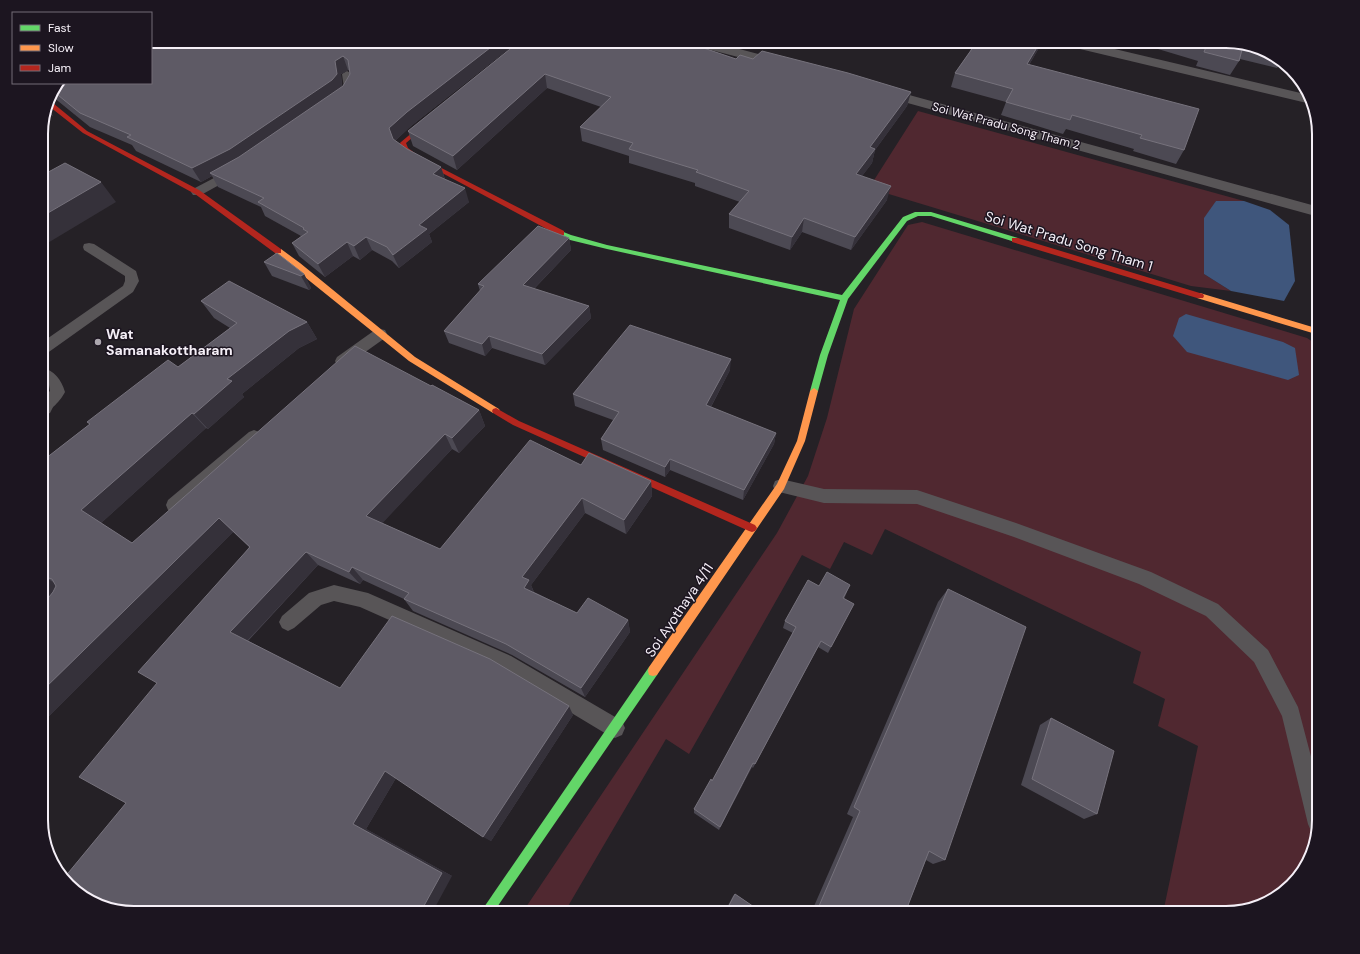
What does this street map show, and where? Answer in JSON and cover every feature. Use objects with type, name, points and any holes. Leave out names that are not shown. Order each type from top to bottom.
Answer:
[{"type":"street","points":[[719,48],[800,70]]},
{"type":"street","points":[[1093,48],[1304,99]]},
{"type":"street","name":"Soi Wat Pradu Song Tham 2","points":[[870,88],[1312,210]]},
{"type":"street","points":[[53,107],[85,132],[197,192],[297,265],[412,359],[516,423],[752,528]]},
{"type":"street","points":[[441,112],[403,143],[405,149],[418,158],[569,236],[607,247],[844,298]]},
{"type":"street","name":"Soi Wat Pradu Song Tham 1","points":[[844,298],[905,219],[918,214],[931,214],[1312,330]]},
{"type":"street","name":"Soi Ayothaya 4/11","points":[[491,906],[781,486],[800,440],[824,355],[844,298]]},
{"type":"lane","points":[[336,102],[343,97],[349,88],[347,74]]},
{"type":"lane","points":[[197,192],[242,167]]},
{"type":"lane","points":[[48,345],[128,290],[132,281],[131,274],[89,247]]},
{"type":"lane","points":[[331,370],[380,334]]},
{"type":"lane","points":[[48,377],[55,382],[58,392],[48,402]]},
{"type":"lane","points":[[174,505],[265,427]]},
{"type":"lane","points":[[781,486],[824,496],[917,497],[1016,530],[1145,578],[1212,610],[1261,656],[1291,714],[1312,800]]},
{"type":"lane","points":[[288,622],[315,599],[334,593],[362,599],[504,662],[615,728]]},
{"type":"shaded area","points":[[918,111],[1244,201],[1216,201],[1204,274],[1231,291],[1191,286],[869,188]]},
{"type":"shaded area","points":[[922,222],[1307,338],[1312,341],[1312,820],[1309,842],[1298,868],[1287,881],[1269,895],[1248,903],[1226,906],[1164,906],[1198,746],[1158,726],[1165,699],[1133,683],[1141,652],[885,529],[872,555],[844,542],[830,569],[802,555],[689,754],[666,739],[568,906],[527,906],[777,533],[808,476],[827,418],[854,309],[908,225]]},
{"type":"water","points":[[1216,201],[1244,201],[1270,210],[1289,225],[1295,281],[1284,301],[1231,291],[1204,274],[1204,218]]},
{"type":"water","points":[[1186,314],[1283,342],[1295,348],[1299,375],[1288,380],[1187,352],[1173,336],[1179,318]]},
{"type":"building","points":[[152,48],[490,48],[407,112],[389,128],[393,139],[407,149],[441,167],[433,174],[465,188],[419,225],[427,229],[393,255],[387,247],[366,237],[354,246],[347,242],[318,264],[292,243],[308,232],[303,229],[304,228],[258,202],[264,198],[210,173],[239,157],[343,86],[350,74],[348,60],[343,56],[335,61],[337,74],[332,80],[230,149],[192,168],[127,137],[131,135],[80,113],[58,95],[64,84],[152,84]]},
{"type":"building","points":[[511,48],[704,48],[736,59],[740,55],[753,59],[762,51],[848,73],[911,92],[870,147],[875,149],[856,174],[891,186],[855,237],[804,218],[792,237],[729,214],[749,191],[696,172],[698,170],[629,149],[633,143],[580,127],[611,97],[545,74],[453,156],[408,131]]},
{"type":"building","points":[[973,48],[1037,48],[1027,64],[1199,109],[1184,150],[1140,138],[1142,135],[1072,115],[1070,120],[1006,102],[1013,89],[955,73]]},
{"type":"building","points":[[1206,48],[1232,48],[1242,50],[1239,61],[1204,52]]},
{"type":"building","points":[[65,163],[101,182],[48,213],[48,172]]},
{"type":"building","points":[[538,226],[569,238],[523,285],[589,306],[542,354],[489,336],[482,344],[444,331],[484,286],[478,284]]},
{"type":"building","points":[[277,253],[304,274],[301,276],[264,262]]},
{"type":"building","points":[[229,281],[307,322],[289,331],[227,379],[232,381],[194,414],[192,413],[81,510],[132,543],[355,346],[479,410],[452,438],[445,434],[366,516],[440,549],[530,440],[581,465],[589,453],[651,481],[624,520],[582,498],[522,577],[529,580],[524,588],[577,613],[588,598],[628,620],[581,688],[506,644],[404,599],[409,593],[352,567],[349,572],[306,552],[230,632],[340,688],[392,616],[490,659],[569,706],[483,837],[385,771],[353,824],[442,873],[424,906],[128,906],[106,901],[86,892],[77,885],[67,874],[126,803],[79,777],[157,683],[138,672],[250,547],[219,518],[48,685],[48,598],[56,586],[52,579],[48,578],[48,457],[90,424],[87,422],[168,360],[178,367],[237,323],[201,301]]},
{"type":"building","points":[[630,325],[731,359],[706,405],[776,433],[744,490],[670,459],[665,467],[601,439],[619,412],[573,394]]},
{"type":"building","points":[[827,572],[850,585],[843,598],[854,604],[831,647],[821,641],[755,764],[753,763],[720,827],[694,809],[711,779],[712,781],[796,627],[785,621],[808,580],[819,586]]},
{"type":"building","points":[[948,589],[1026,627],[945,860],[929,851],[908,906],[819,906],[860,811],[854,807]]},
{"type":"building","points":[[1051,718],[1114,751],[1097,814],[1032,779]]},
{"type":"building","points":[[735,894],[753,906],[729,906]]},
{"type":"traffic: fast","points":[[814,391],[824,355],[844,298],[905,219],[917,214],[931,214],[1015,240]]},
{"type":"traffic: fast","points":[[561,233],[569,237],[607,247],[844,298]]},
{"type":"traffic: fast","points":[[491,906],[653,671]]},
{"type":"traffic: slow","points":[[278,251],[412,359],[496,411]]},
{"type":"traffic: slow","points":[[1200,296],[1312,330]]},
{"type":"traffic: slow","points":[[653,671],[781,486],[801,441],[814,391]]},
{"type":"traffic: jam","points":[[53,107],[85,132],[197,192],[278,251]]},
{"type":"traffic: jam","points":[[434,117],[403,143],[405,149],[418,158],[561,233]]},
{"type":"traffic: jam","points":[[1015,240],[1200,296]]},
{"type":"traffic: jam","points":[[496,411],[516,423],[752,528]]},
{"type":"place","name":"Wat Samanakottharam","points":[[98,342]]}]
